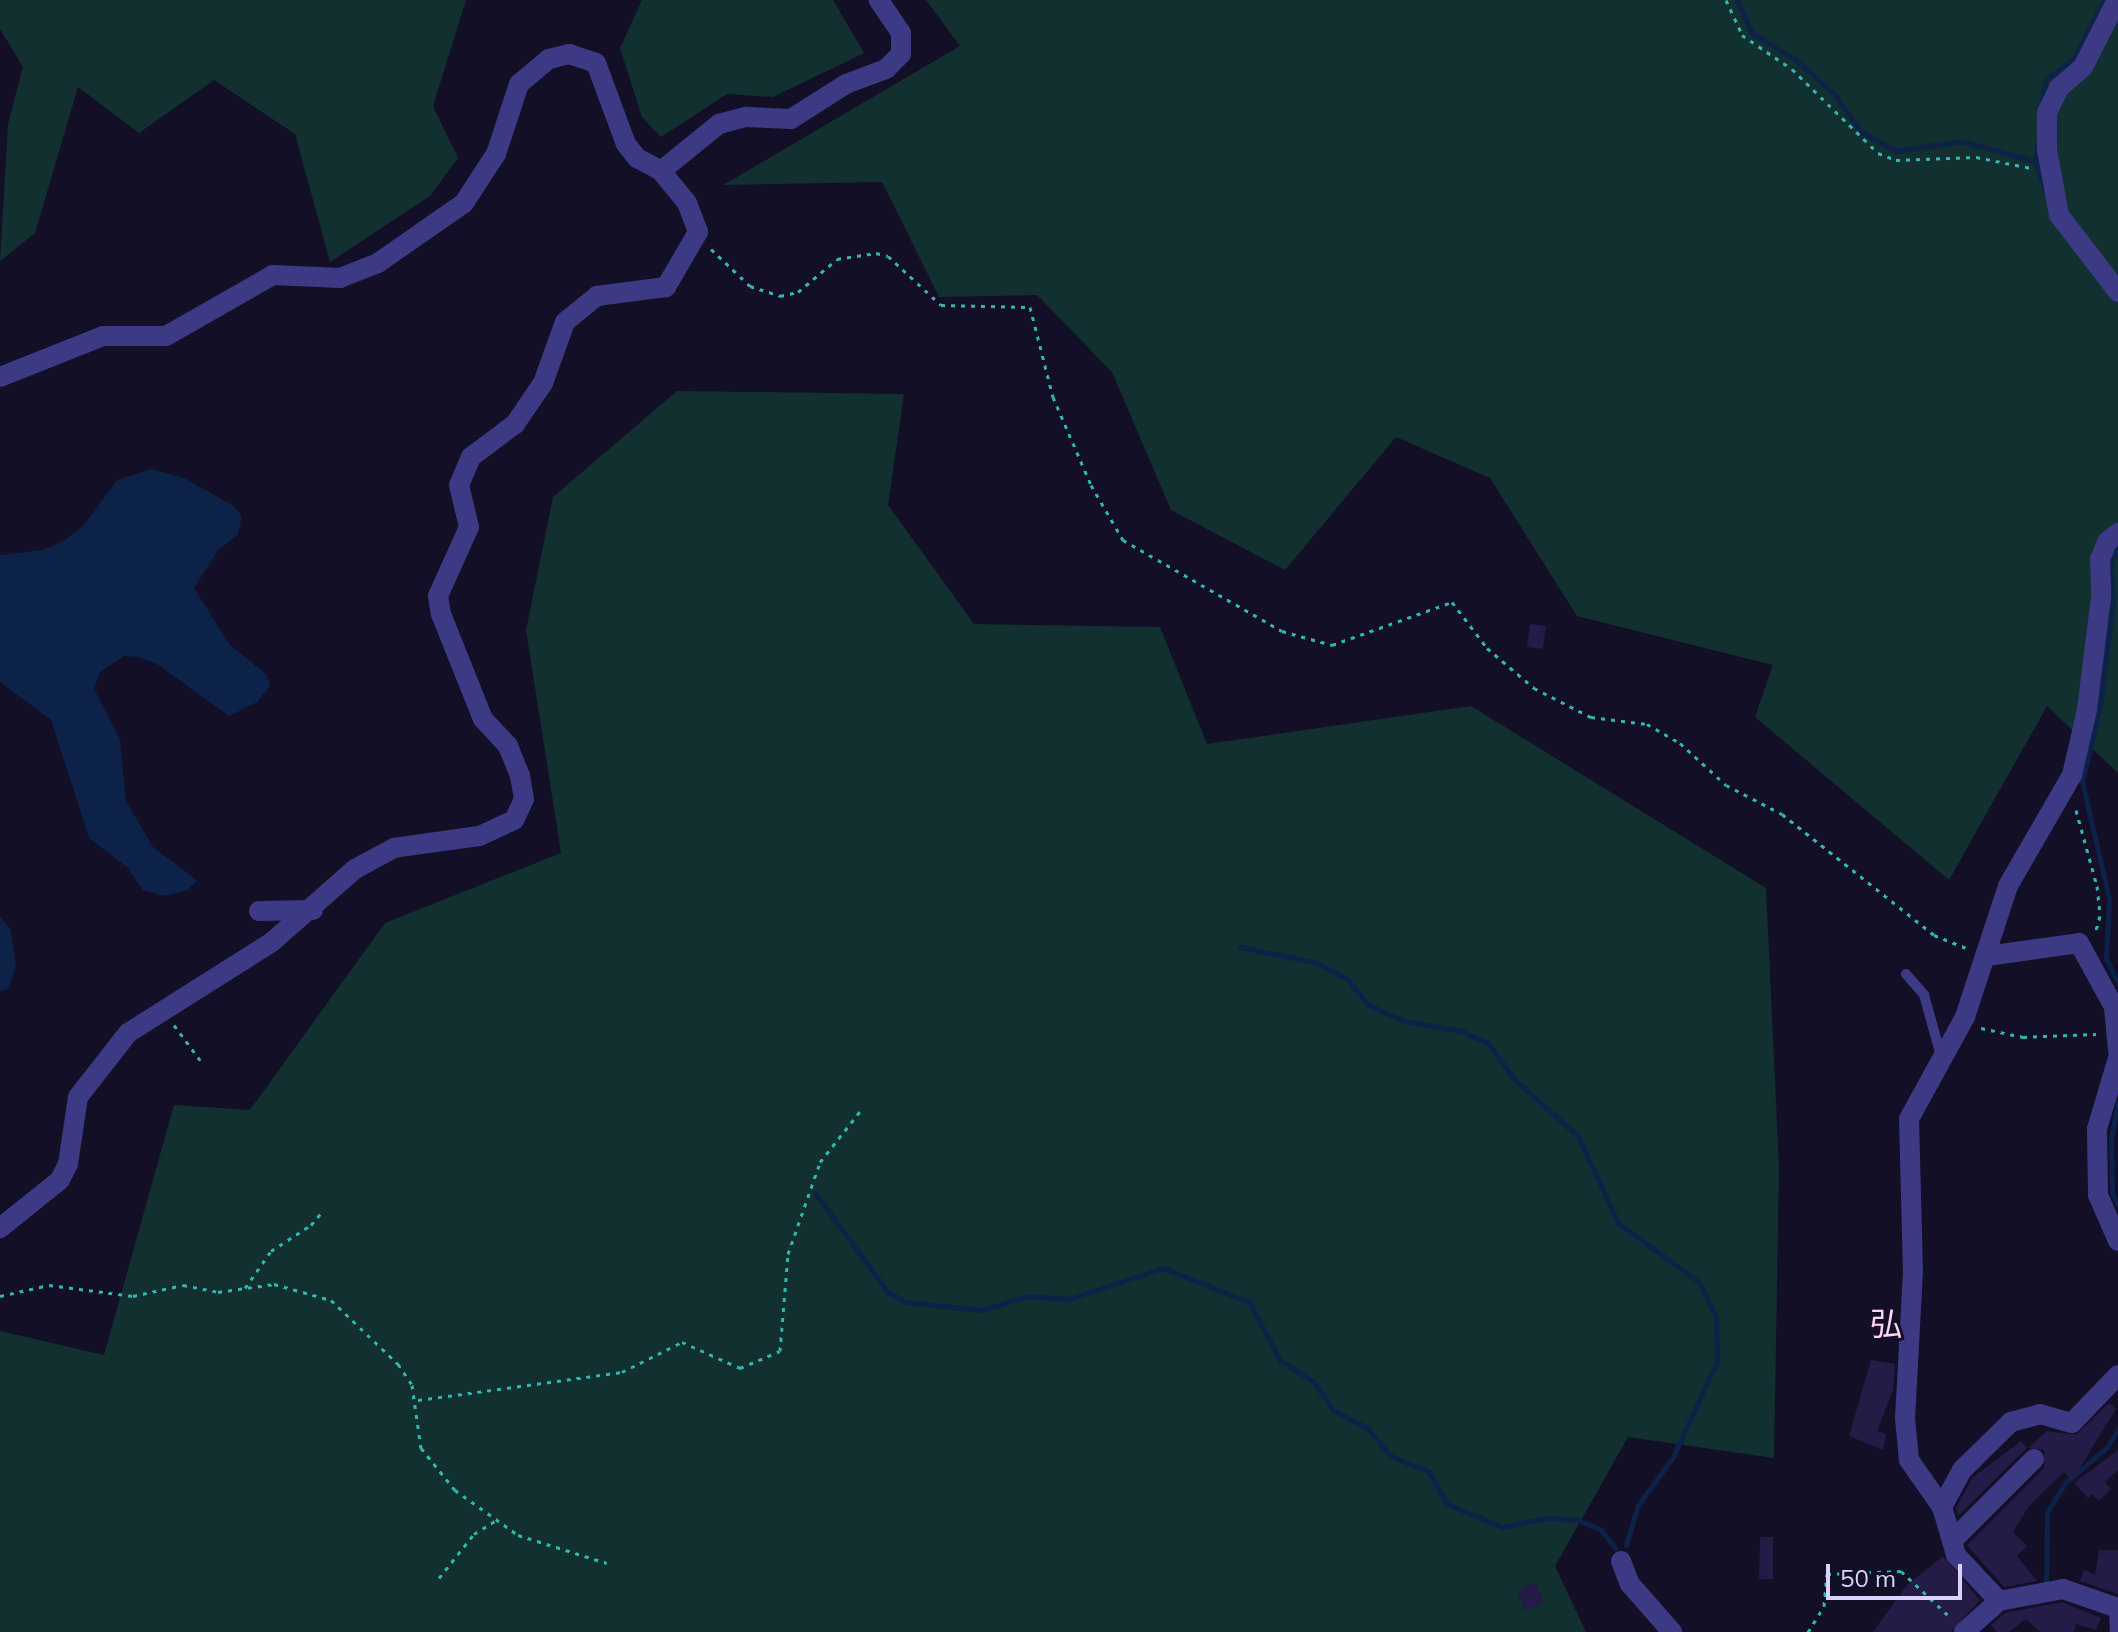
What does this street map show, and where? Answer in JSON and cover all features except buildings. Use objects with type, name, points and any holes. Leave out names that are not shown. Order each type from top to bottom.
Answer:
[{"type":"street","points":[[661,171],[719,124],[746,117],[791,119],[846,84],[886,69],[901,54],[901,33],[879,0]]},
{"type":"street","points":[[2117,0],[2083,67],[2059,88],[2047,113],[2049,168],[2059,215],[2118,292]]},
{"type":"street","points":[[0,377],[103,336],[166,336],[273,275],[340,278],[391,255],[464,203],[496,154],[519,84],[549,59],[569,54],[596,63],[626,144],[637,158],[661,171],[687,203],[698,232],[666,287],[597,296],[565,322],[543,383],[515,424],[471,457],[459,485],[469,527],[438,596],[441,614],[483,719],[508,746],[520,776],[524,799],[514,820],[479,836],[394,848],[355,869],[313,910],[128,1033],[78,1097],[68,1164],[60,1180],[0,1228]]},
{"type":"street","points":[[1999,1601],[1956,1555],[1942,1507],[1909,1460],[1905,1418],[1913,1271],[1909,1119],[1947,1054],[1987,956],[2008,886],[2070,778],[2087,710],[2101,597],[2100,559],[2107,542],[2118,533]]},
{"type":"street","points":[[259,911],[313,910]]},
{"type":"street","points":[[1987,956],[2060,943],[2079,943],[2114,1007],[2117,1041]]},
{"type":"street","points":[[2118,1058],[2097,1129],[2098,1195],[2118,1241]]},
{"type":"street","points":[[1942,1507],[1962,1470],[2011,1422],[2040,1414],[2072,1423],[2118,1375]]},
{"type":"street","points":[[1952,1541],[2034,1459]]},
{"type":"street","points":[[1621,1561],[1630,1584],[1672,1632]]},
{"type":"street","points":[[1964,1632],[1999,1601],[2063,1589],[2116,1608]]},
{"type":"lane","points":[[1906,974],[1924,995],[1947,1054]]},
{"type":"lane","points":[[2115,1632],[2116,1608]]},
{"type":"path","points":[[1726,0],[1742,35],[1792,69],[1878,153],[1896,160],[1955,155],[2049,168]]},
{"type":"path","points":[[698,232],[750,286],[780,296],[798,292],[837,259],[876,253],[888,256],[941,305],[1030,307],[1053,397],[1091,485],[1123,540],[1282,631],[1332,645],[1452,602],[1487,648],[1534,688],[1591,717],[1647,724],[1669,737],[1726,785],[1782,814],[1934,935],[1987,956]]},
{"type":"path","points":[[2070,778],[2100,916],[2086,955]]},
{"type":"path","points":[[162,1009],[200,1060]]},
{"type":"path","points":[[1947,1054],[1962,1046],[1977,1027],[2023,1037],[2117,1041]]},
{"type":"path","points":[[417,1400],[622,1372],[682,1342],[740,1368],[780,1351],[788,1254],[820,1162],[861,1110]]},
{"type":"path","points":[[245,1288],[271,1251],[311,1225],[322,1212]]},
{"type":"path","points":[[0,1296],[49,1285],[133,1296],[183,1285],[218,1292],[274,1284],[331,1300],[398,1364],[417,1400],[417,1435],[432,1466],[495,1521],[548,1549],[607,1563]]},
{"type":"path","points":[[439,1578],[463,1544],[495,1521]]},
{"type":"path","points":[[1808,1632],[1824,1606],[1827,1574],[1901,1571],[1964,1632]]},
{"type":"green space","points":[[0,0],[466,0],[433,106],[458,158],[430,196],[330,262],[295,134],[214,80],[139,133],[78,87],[35,233],[0,261],[8,124],[23,67],[0,29]]},
{"type":"green space","points":[[642,0],[833,0],[864,53],[773,97],[727,94],[661,137],[642,117],[620,48]]},
{"type":"green space","points":[[926,0],[2118,0],[2118,773],[2047,706],[1949,880],[1755,717],[1773,665],[1577,616],[1490,478],[1396,437],[1285,570],[1171,510],[1112,372],[1037,295],[939,297],[882,182],[723,185],[960,46]]},
{"type":"green space","points":[[677,391],[904,394],[888,505],[974,624],[1160,627],[1207,744],[1471,706],[1766,888],[1779,1167],[1774,1458],[1628,1437],[1555,1566],[1586,1632],[0,1632],[0,1331],[104,1355],[174,1105],[250,1110],[385,923],[561,853],[526,630],[553,497]]},
{"type":"water","points":[[151,469],[184,478],[234,506],[242,517],[237,536],[219,549],[194,588],[230,645],[267,675],[270,686],[257,702],[229,716],[157,664],[138,657],[124,656],[100,672],[94,689],[120,739],[126,801],[153,847],[197,880],[188,890],[165,896],[143,890],[128,868],[89,838],[51,720],[0,682],[0,555],[43,550],[65,540],[85,524],[117,480]]},
{"type":"water","points":[[0,917],[11,930],[16,967],[8,989],[0,991]]},
{"type":"waterway","points":[[1737,0],[1752,33],[1796,60],[1835,95],[1860,131],[1896,151],[1960,141],[2035,161],[2045,190]]},
{"type":"waterway","points":[[2042,104],[2045,80],[2073,60],[2104,0]]},
{"type":"waterway","points":[[2035,161],[2038,142]]},
{"type":"waterway","points":[[2118,547],[2110,566],[2113,601],[2100,706],[2082,781],[2109,899],[2106,958],[2118,983]]},
{"type":"waterway","points":[[1240,947],[1314,962],[1347,979],[1369,1005],[1403,1021],[1461,1031],[1488,1043],[1515,1080],[1578,1136],[1618,1223],[1699,1282],[1716,1317],[1717,1361],[1673,1457],[1638,1505],[1626,1545]]},
{"type":"waterway","points":[[2118,1102],[2111,1139],[2112,1193],[2118,1206]]},
{"type":"waterway","points":[[815,1193],[888,1292],[905,1302],[983,1310],[1026,1296],[1069,1299],[1164,1268],[1249,1302],[1280,1360],[1314,1382],[1333,1410],[1368,1429],[1391,1456],[1429,1472],[1447,1504],[1502,1527],[1545,1518],[1578,1520],[1601,1530],[1615,1548]]},
{"type":"waterway","points":[[2046,1588],[2047,1512],[2065,1483],[2108,1446],[2118,1429]]},
{"type":"district","name":"弘","points":[[1886,1323]]}]
